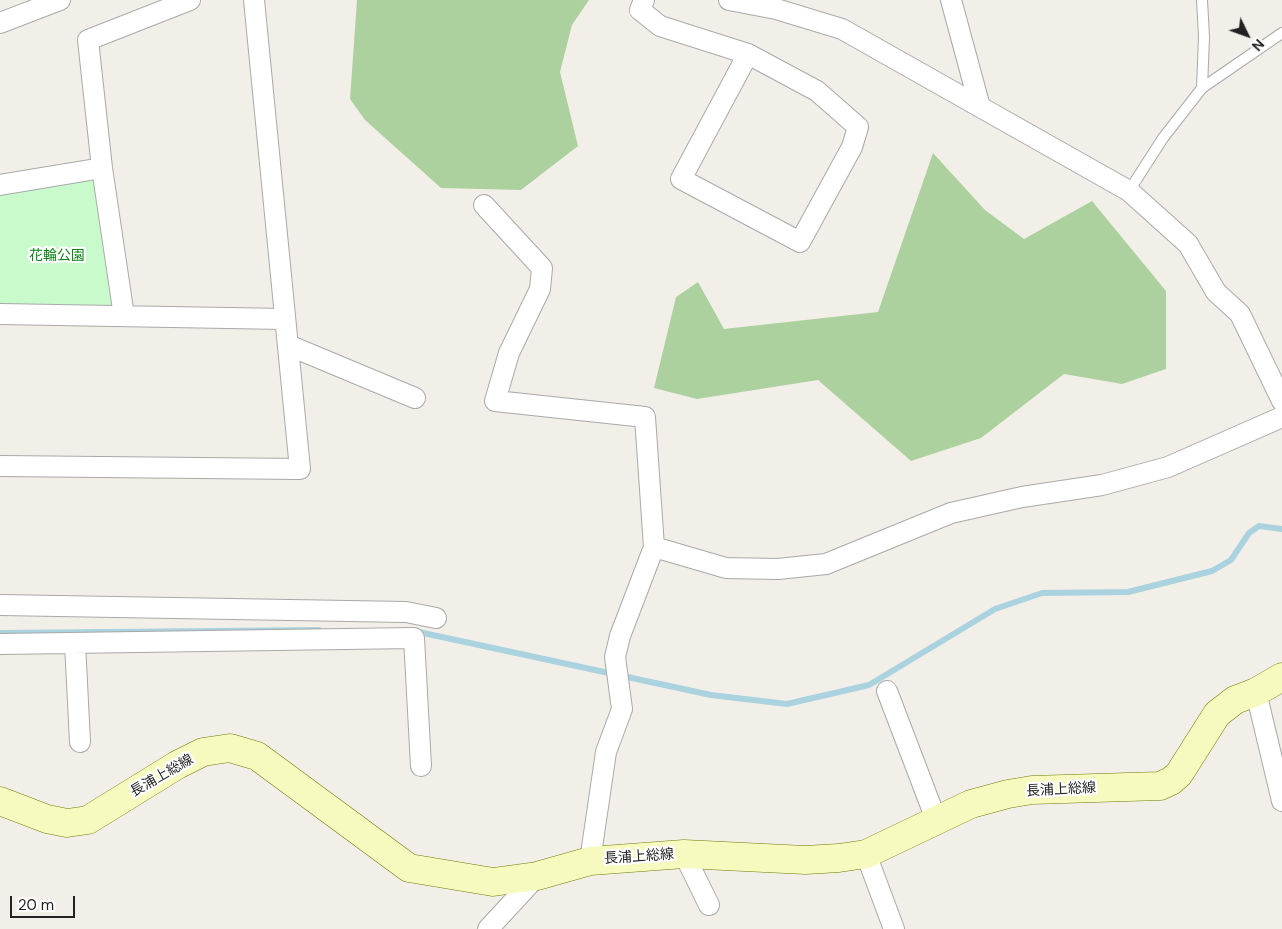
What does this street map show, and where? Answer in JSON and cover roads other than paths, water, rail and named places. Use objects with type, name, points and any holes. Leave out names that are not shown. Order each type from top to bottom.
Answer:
[{"type":"main road","name":"長浦上総線","points":[[0,801],[47,819],[67,823],[88,820],[177,765],[203,752],[230,748],[256,756],[409,868],[493,882],[537,876],[590,861],[684,854],[805,860],[866,854],[937,822],[971,804],[1032,790],[1160,786],[1172,781],[1179,774],[1217,714],[1235,700],[1256,692],[1282,677]]},
{"type":"street","points":[[0,23],[60,0]]},
{"type":"street","points":[[124,316],[102,168],[88,40],[190,0]]},
{"type":"street","points":[[0,466],[300,469],[254,0]]},
{"type":"street","points":[[644,0],[640,10],[660,26],[748,54],[817,91],[858,127],[852,147],[800,242],[681,179],[748,54]]},
{"type":"street","points":[[729,0],[776,9],[842,29],[1129,191],[1188,244],[1216,292],[1240,314],[1282,401]]},
{"type":"street","points":[[951,0],[980,107]]},
{"type":"street","points":[[0,185],[102,168]]},
{"type":"street","points":[[484,205],[542,268],[540,289],[509,353],[495,401],[645,417],[654,547],[620,636],[615,657],[622,709],[606,752],[590,861]]},
{"type":"street","points":[[0,314],[285,319]]},
{"type":"street","points":[[288,345],[415,398]]},
{"type":"street","points":[[654,547],[726,568],[778,569],[826,564],[951,512],[1022,497],[1102,485],[1168,467],[1282,417]]},
{"type":"street","points":[[0,605],[406,612],[436,618]]},
{"type":"street","points":[[0,644],[414,638],[421,766]]},
{"type":"street","points":[[75,643],[80,742]]},
{"type":"street","points":[[887,691],[937,822]]},
{"type":"street","points":[[1256,692],[1282,801]]},
{"type":"street","points":[[684,854],[709,905]]},
{"type":"street","points":[[866,854],[894,929]]},
{"type":"street","points":[[488,929],[537,876]]},
{"type":"lane","points":[[1202,0],[1204,37],[1202,88]]},
{"type":"lane","points":[[1129,191],[1163,138],[1202,88],[1282,33]]},
{"type":"waterway","points":[[414,631],[711,695],[787,704],[869,685],[995,609],[1042,593],[1128,592],[1212,571],[1231,560],[1249,533],[1259,526],[1282,529]]},
{"type":"waterway","points":[[0,633],[319,630]]},
{"type":"park label","name":"花輪公園","points":[[57,256]]}]
